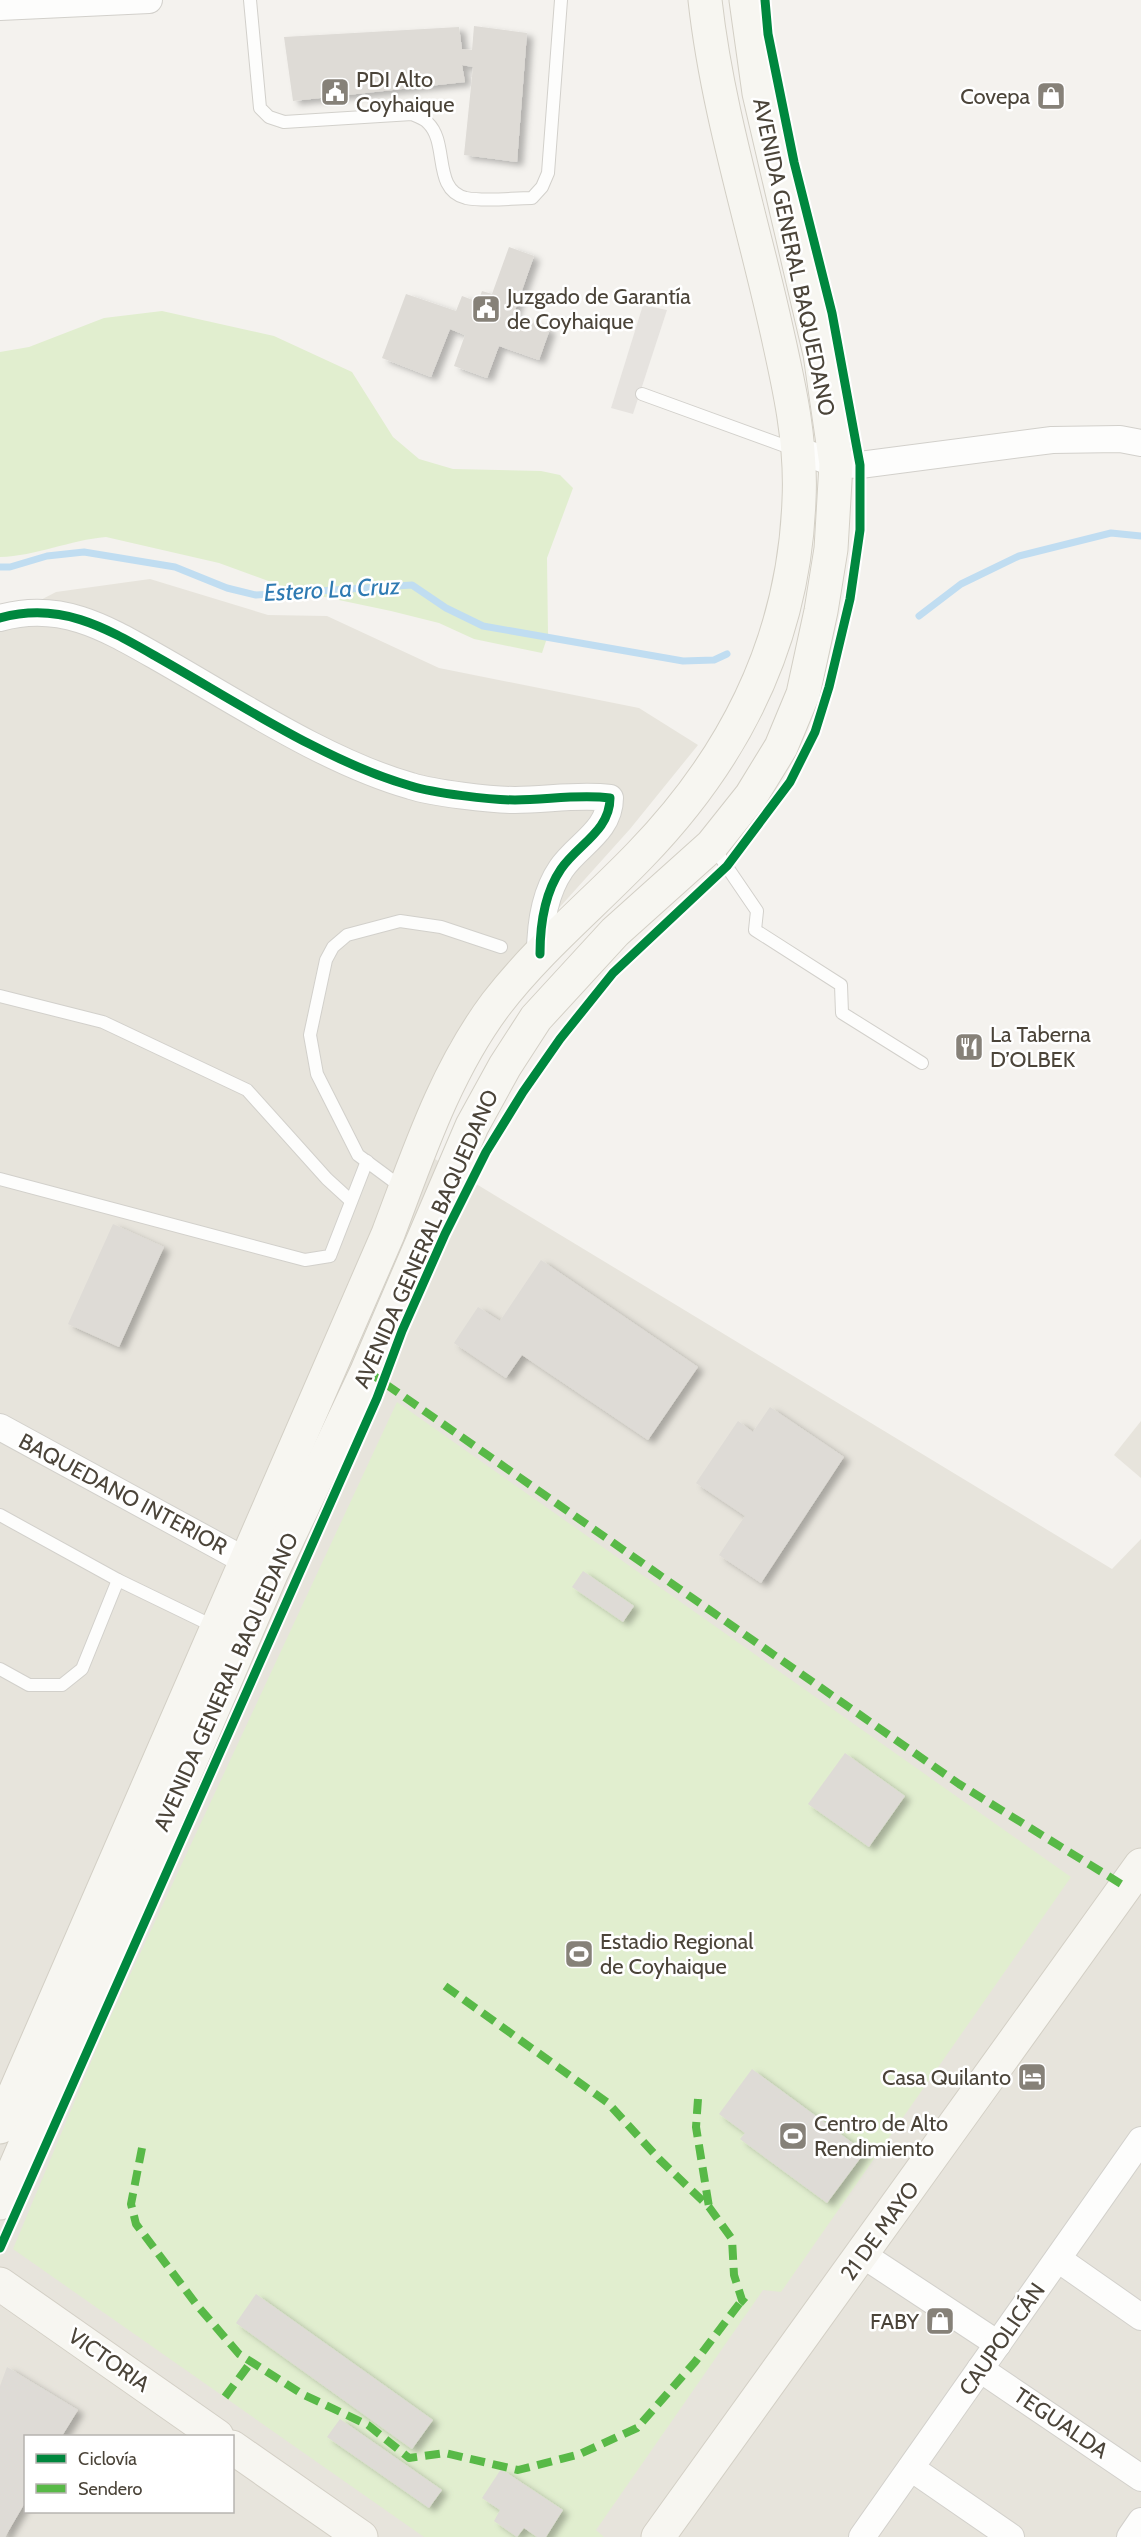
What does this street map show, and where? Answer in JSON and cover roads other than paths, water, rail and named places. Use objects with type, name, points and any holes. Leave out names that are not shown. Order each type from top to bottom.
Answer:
[{"type":"main road","name":"AVENIDA GENERAL BAQUEDANO","points":[[0,2127],[388,1234],[442,1093],[494,1006],[540,954],[640,855],[686,805],[715,764],[747,708],[770,660],[785,609],[794,563],[800,499],[798,450],[791,395],[729,125],[708,27],[705,0]]},
{"type":"main road","name":"AVENIDA GENERAL BAQUEDANO","points":[[0,2203],[271,1574],[367,1371],[472,1126],[505,1066],[537,1018],[615,932],[712,845],[751,796],[781,747],[803,694],[821,611],[831,549],[836,464],[820,354],[759,93],[746,0]]},
{"type":"main road","name":"21 DE MAYO","points":[[658,2537],[863,2255],[1141,1865]]},
{"type":"main road","name":"VICTORIA","points":[[0,2284],[216,2435]]},
{"type":"main road","points":[[234,2448],[361,2537]]},
{"type":"street","points":[[0,7],[148,0]]},
{"type":"street","points":[[798,450],[836,464],[870,464],[1052,440],[1120,439],[1141,443]]},
{"type":"street","points":[[0,618],[12,615],[67,614],[111,630],[341,760],[412,787],[513,800],[586,795],[610,798],[610,810],[599,829],[561,869],[546,900],[540,931],[540,954]]},
{"type":"street","name":"BAQUEDANO INTERIOR","points":[[0,1427],[246,1561]]},
{"type":"street","name":"CAUPOLICÁN","points":[[862,2537],[1141,2140]]},
{"type":"street","points":[[863,2255],[998,2344]]},
{"type":"street","points":[[1058,2259],[1141,2317]]},
{"type":"street","name":"TEGUALDA","points":[[980,2369],[1141,2478]]},
{"type":"street","points":[[910,2468],[1011,2537]]},
{"type":"street","points":[[1130,2537],[1141,2521]]},
{"type":"lane","points":[[250,0],[260,108],[269,117],[284,122],[412,114],[428,122],[437,136],[445,177],[451,189],[466,198],[532,198],[542,187],[548,173],[561,0]]},
{"type":"lane","points":[[642,394],[798,450]]},
{"type":"lane","points":[[712,845],[757,911],[755,930],[841,985],[842,1013],[922,1063]]},
{"type":"lane","points":[[405,1190],[358,1155],[316,1074],[310,1035],[326,960],[333,947],[346,935],[400,921],[441,927],[501,947]]},
{"type":"lane","points":[[0,996],[104,1022],[247,1090],[327,1179],[350,1200]]},
{"type":"lane","points":[[0,1179],[305,1260],[330,1256],[367,1161]]},
{"type":"lane","points":[[0,1515],[118,1580],[217,1628]]},
{"type":"lane","points":[[0,1669],[29,1685],[62,1685],[82,1670],[118,1580]]},
{"type":"waterway","name":"Estero La Cruz","points":[[919,616],[961,584],[1019,556],[1111,533],[1141,536]]},
{"type":"waterway","name":"Estero La Cruz","points":[[0,567],[10,567],[47,556],[84,552],[175,567],[227,588],[256,595],[412,585],[446,608],[483,626],[683,661],[714,660],[727,654]]},
{"type":"place","name":"PDI Alto Coyhaique","points":[[335,92]]},
{"type":"place","name":"Covepa","points":[[1051,96]]},
{"type":"place","name":"Juzgado de Garantía de Coyhaique","points":[[486,309]]},
{"type":"place","name":"La Taberna D’OLBEK","points":[[969,1047]]},
{"type":"place","name":"Estadio Regional de Coyhaique","points":[[579,1954]]},
{"type":"place","name":"Casa Quilanto","points":[[1032,2077]]},
{"type":"place","name":"Centro de Alto Rendimiento","points":[[793,2136]]},
{"type":"place","name":"FABY","points":[[940,2321]]}]
